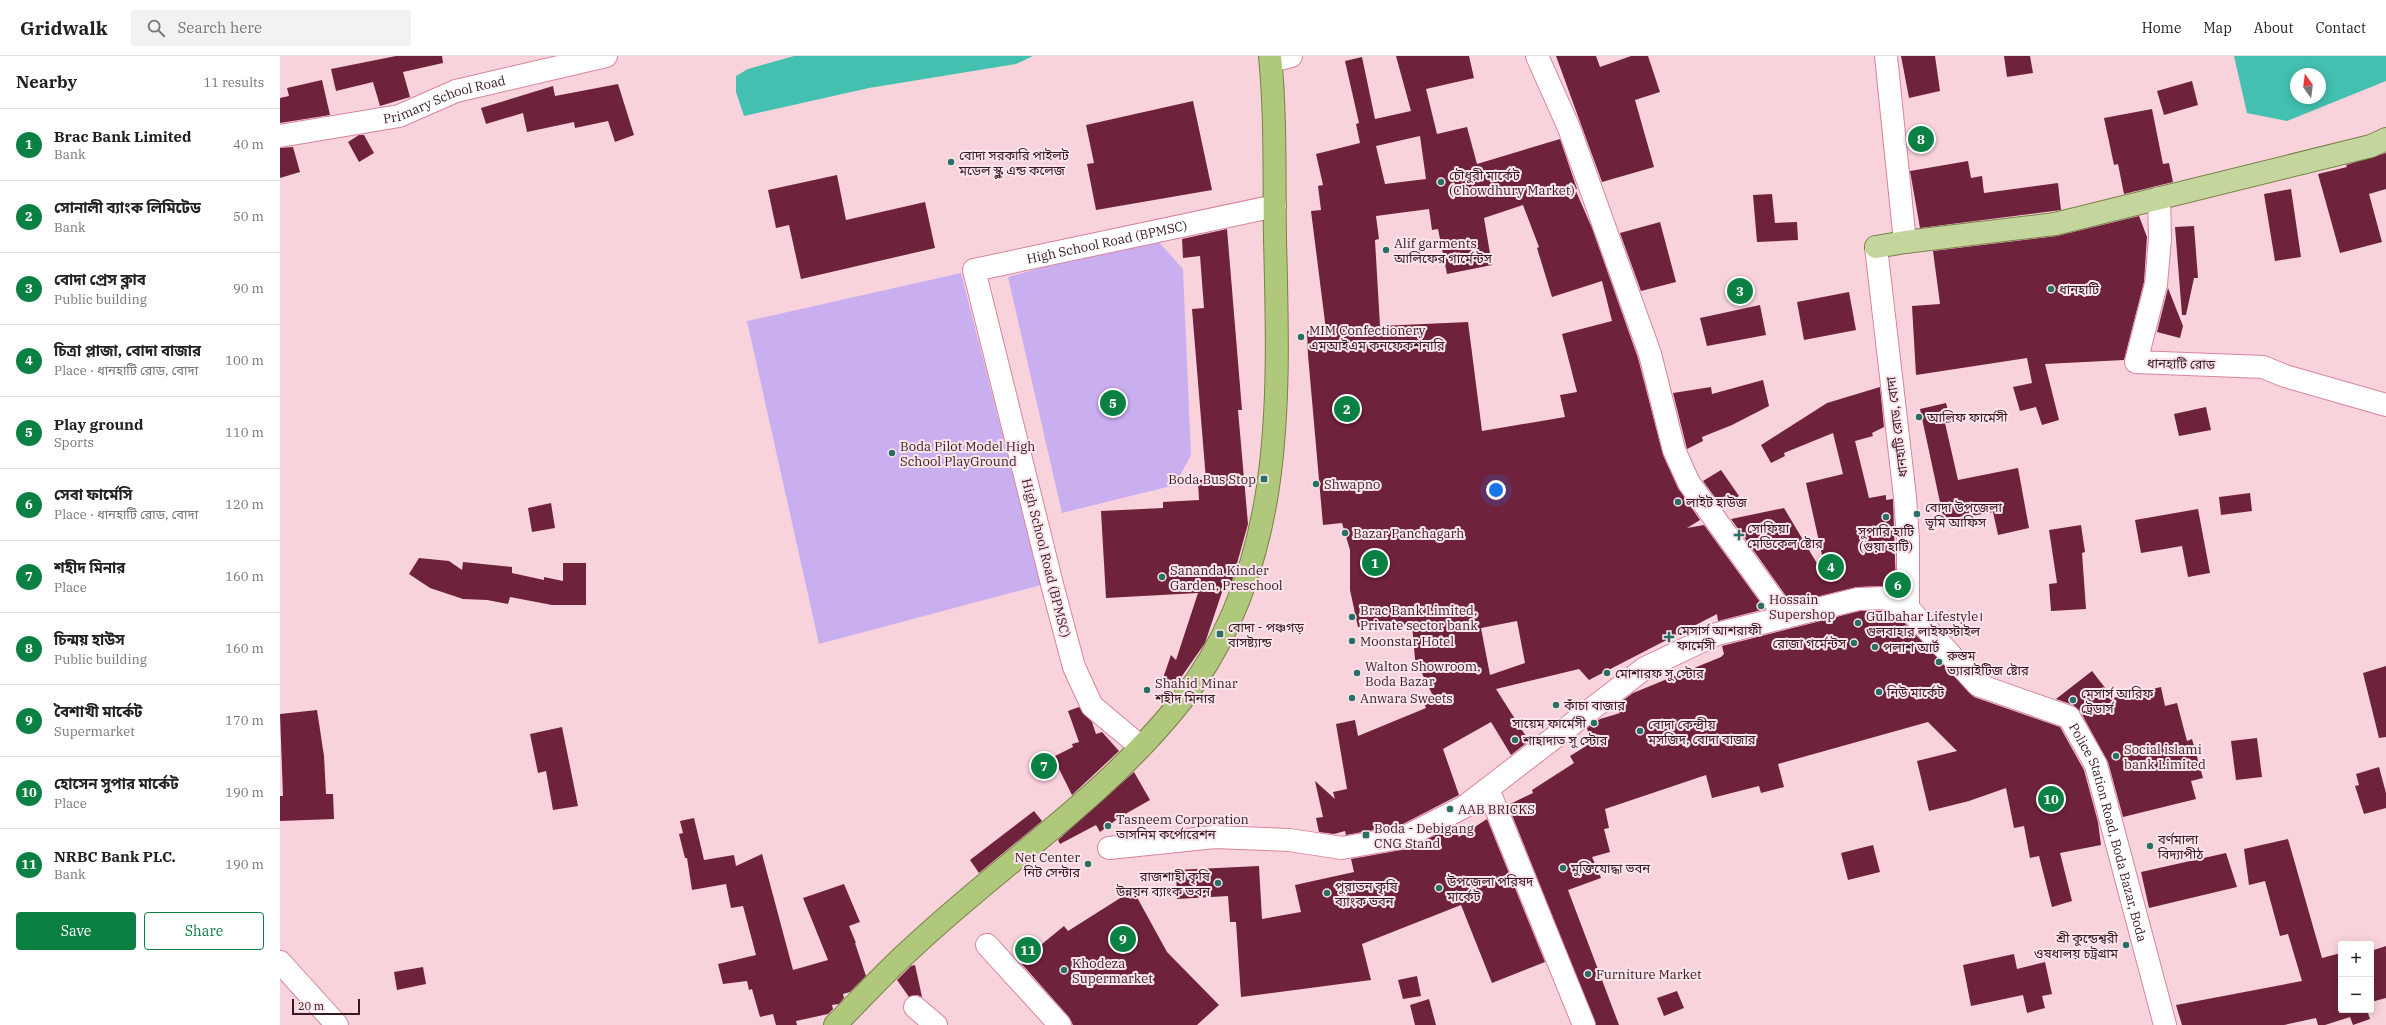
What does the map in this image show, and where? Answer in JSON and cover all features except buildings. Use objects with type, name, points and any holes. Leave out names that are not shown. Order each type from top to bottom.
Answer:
[{"type":"highway","points":[[835,1025],[912,947],[1064,820],[1142,747],[1182,700],[1215,653],[1232,617],[1256,552],[1268,498],[1278,369],[1274,102],[1279,57]]},
{"type":"main road","points":[[1876,248],[1905,242],[2055,224],[2371,146],[2386,139]]},
{"type":"street","name":"Primary School Road","points":[[280,136],[399,116],[456,91],[606,56]]},
{"type":"street","points":[[1538,56],[1568,128],[1650,354],[1674,450],[1689,483],[1786,617]]},
{"type":"street","points":[[1886,56],[1905,242]]},
{"type":"street","name":"ধানহাটি রোড","points":[[2159,198],[2160,239],[2156,284],[2136,362],[2263,367],[2285,376],[2386,405]]},
{"type":"street","name":"High School Road (BPMSC)","points":[[1142,747],[1092,706],[1074,667],[974,270],[1275,206]]},
{"type":"street","name":"ধানহাটি রোড, বোদা","points":[[1876,248],[1905,497],[1908,540],[1908,608]]},
{"type":"street","points":[[1109,848],[1215,837],[1289,840],[1342,848],[1405,837],[1464,807],[1645,668],[1717,634],[1858,599],[1887,598],[1908,608]]},
{"type":"street","name":"Police Station Road, Boda Bazar, Boda","points":[[1908,608],[1978,685],[2069,718],[2096,765],[2166,1025]]},
{"type":"street","points":[[1488,789],[1584,1025]]},
{"type":"street","points":[[987,945],[1060,1025]]},
{"type":"street","points":[[280,962],[337,1025]]},
{"type":"street","points":[[915,1007],[936,1025]]},
{"type":"shaded area","points":[[794,56],[1033,56],[1016,64],[869,88],[744,116],[736,92],[736,76],[748,69]]},
{"type":"shaded area","points":[[2234,56],[2386,56],[2386,81],[2287,121],[2247,113]]},
{"type":"shaded area","points":[[1157,240],[1183,269],[1191,455],[1175,485],[1062,513],[1008,277],[1099,252]]},
{"type":"shaded area","name":"Boda Pilot Model High School PlayGround","points":[[961,273],[1041,585],[819,644],[747,321]]},
{"type":"place","name":"চিন্ময় হাউস","points":[[1921,139]]},
{"type":"place","name":"বোদা সরকারি পাইলট মডেল স্কুল এন্ড কলেজ","points":[[951,162]]},
{"type":"place","name":"চৌধুরী মার্কেট (Chowdhury Market)","points":[[1441,182]]},
{"type":"place","name":"Alif garments আলিফের গার্মেন্টস","points":[[1386,250]]},
{"type":"place","name":"ধানহাটি","points":[[2051,289]]},
{"type":"place","name":"বোদা প্রেস ক্লাব","points":[[1740,291]]},
{"type":"place","name":"MIM Confectionery এমআইএম কনফেকশনারি","points":[[1301,337]]},
{"type":"place","name":"Play ground","points":[[1113,403]]},
{"type":"place","name":"সোনালী ব্যাংক লিমিটেড","points":[[1347,409]]},
{"type":"place","name":"আলিফ ফার্মেসী","points":[[1919,417]]},
{"type":"place","name":"Boda Pilot Model High School PlayGround","points":[[892,453]]},
{"type":"place","name":"Boda Bus Stop","points":[[1264,479]]},
{"type":"place","name":"Shwapno","points":[[1316,484]]},
{"type":"place","name":"লাইট হাউজ","points":[[1678,502]]},
{"type":"place","name":"বোদা উপজেলা ভূমি আফিস","points":[[1917,514]]},
{"type":"place","name":"সুপারি হাটি (গুয়া হাটি)","points":[[1886,517]]},
{"type":"place","name":"Bazar Panchagarh","points":[[1345,533]]},
{"type":"place","name":"সোফিয়া মেডিকেল ষ্টোর","points":[[1739,535]]},
{"type":"place","name":"Brac Bank Limited","points":[[1375,563]]},
{"type":"place","name":"চিত্রা প্লাজা, বোদা বাজার","points":[[1831,567]]},
{"type":"place","name":"Sananda Kinder Garden, Preschool","points":[[1162,577]]},
{"type":"place","name":"সেবা ফার্মেসি","points":[[1898,585]]},
{"type":"place","name":"Hossain Supershop","points":[[1761,606]]},
{"type":"place","name":"Brac Bank Limited, Private sector bank","points":[[1352,617]]},
{"type":"place","name":"Gulbahar Lifestyle। গুলবাহার লাইফস্টাইল","points":[[1858,623]]},
{"type":"place","name":"বোদা - পঞ্চগড় বাসষ্ট্যান্ড","points":[[1220,634]]},
{"type":"place","name":"মেসার্স আশরাফী ফার্মেসী","points":[[1669,637]]},
{"type":"place","name":"Moonstar Hotel","points":[[1352,641]]},
{"type":"place","name":"রোজা গর্মেন্টস","points":[[1854,643]]},
{"type":"place","name":"পলাশ আর্ট","points":[[1875,647]]},
{"type":"place","name":"রুস্তম ভ্যারাইটিজ ষ্টোর","points":[[1939,662]]},
{"type":"place","name":"Walton Showroom, Boda Bazar","points":[[1357,673]]},
{"type":"place","name":"মোশারফ সু স্টোর","points":[[1607,673]]},
{"type":"place","name":"Shahid Minar শহীদ মিনার","points":[[1147,690]]},
{"type":"place","name":"নিউ মার্কেট","points":[[1879,692]]},
{"type":"place","name":"Anwara Sweets","points":[[1352,698]]},
{"type":"place","name":"মেসার্স আরিফ ট্রেডার্স","points":[[2073,700]]},
{"type":"place","name":"কাঁচা বাজার","points":[[1556,705]]},
{"type":"place","name":"সায়েম ফার্মেসী","points":[[1594,723]]},
{"type":"place","name":"বোদা কেন্দ্রীয় মসজিদ, বোদা বাজার","points":[[1640,731]]},
{"type":"place","name":"শাহাদাত সু স্টোর","points":[[1515,740]]},
{"type":"place","name":"Social islami bank Limited","points":[[2116,756]]},
{"type":"place","name":"শহীদ মিনার","points":[[1044,766]]},
{"type":"place","name":"হোসেন সুপার মার্কেট","points":[[2051,799]]},
{"type":"place","name":"AAB BRICKS","points":[[1450,809]]},
{"type":"place","name":"Tasneem Corporation তাসনিম কর্পোরেশন","points":[[1108,826]]},
{"type":"place","name":"Boda - Debigang CNG Stand","points":[[1366,835]]},
{"type":"place","name":"বর্ণমালা বিদ্যাপীঠ","points":[[2150,846]]},
{"type":"place","name":"Net Center নিট সেন্টার","points":[[1088,864]]},
{"type":"place","name":"মুক্তিযোদ্ধা ভবন","points":[[1563,868]]},
{"type":"place","name":"রাজশাহী কৃষি উন্নয়ন ব্যাংক ভবন","points":[[1218,883]]},
{"type":"place","name":"উপজেলা পরিষদ মার্কেট","points":[[1439,888]]},
{"type":"place","name":"পুরাতন কৃষি ব্যাংক ভবন","points":[[1327,893]]},
{"type":"place","name":"বৈশাখী মার্কেট","points":[[1123,939]]},
{"type":"place","name":"শ্রী কুন্ডেশ্বরী ওষধালয় চট্রগ্রাম","points":[[2126,945]]},
{"type":"place","name":"NRBC Bank PLC.","points":[[1028,950]]},
{"type":"place","name":"Khodeza Supermarket","points":[[1064,970]]},
{"type":"place","name":"Furniture Market","points":[[1588,974]]}]
